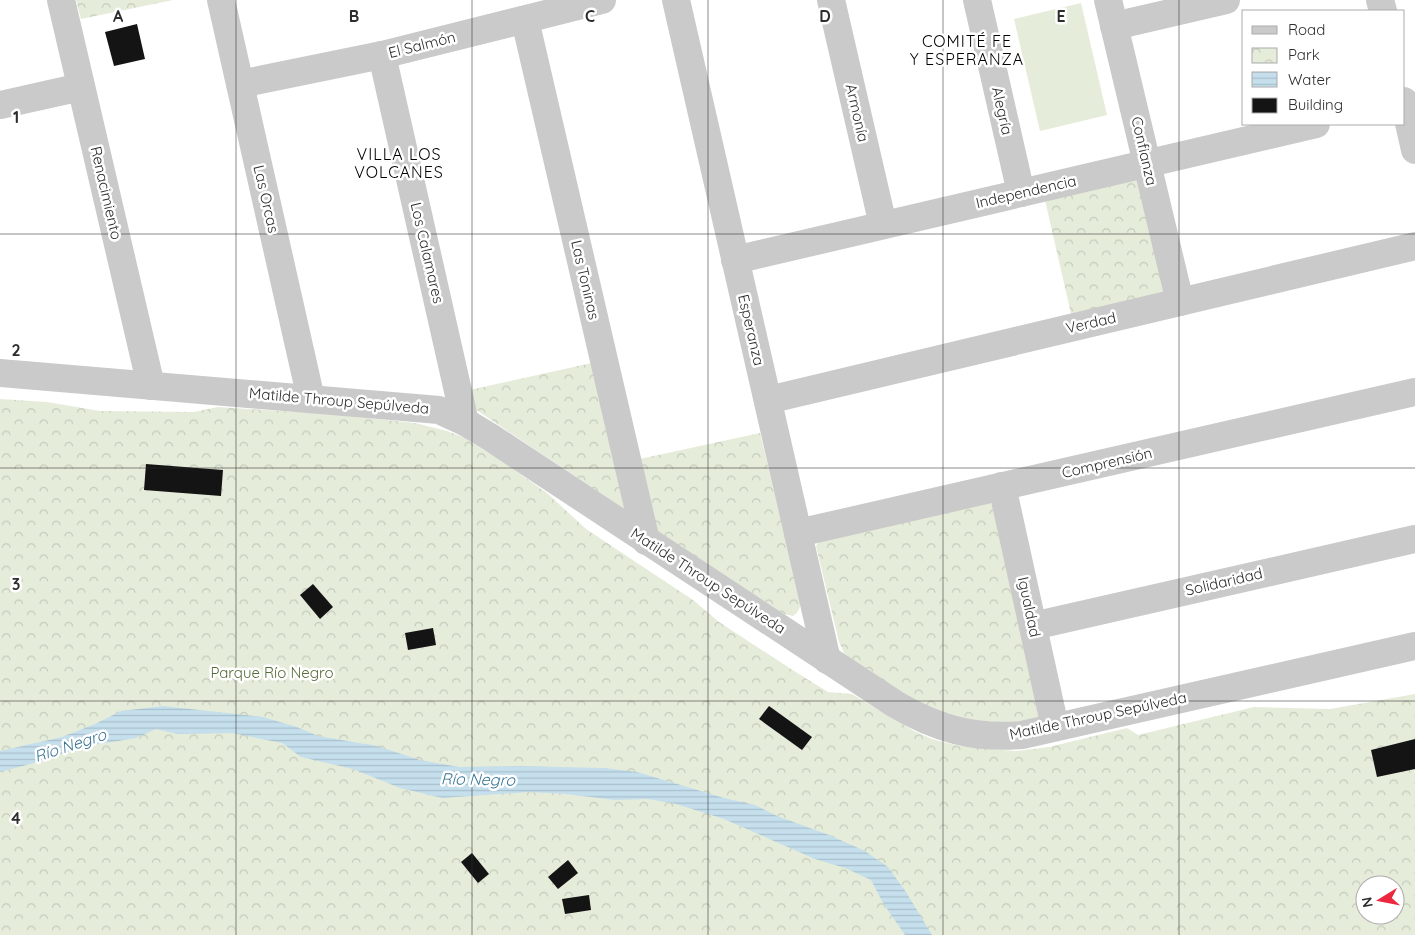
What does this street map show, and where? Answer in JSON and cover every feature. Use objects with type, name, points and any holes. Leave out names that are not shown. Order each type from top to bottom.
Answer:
[{"type":"street","name":"Renacimiento","points":[[61,0],[151,386]]},
{"type":"street","name":"Las Orcas","points":[[220,0],[311,399]]},
{"type":"street","name":"El Salmón","points":[[240,84],[382,55],[602,0]]},
{"type":"street","name":"Esperanza","points":[[676,0],[827,660]]},
{"type":"street","name":"Armonía","points":[[831,0],[883,225]]},
{"type":"street","name":"Alegría","points":[[977,0],[1021,193]]},
{"type":"street","points":[[1111,13],[1226,0]]},
{"type":"street","name":"Confianza","points":[[1111,13],[1180,302]]},
{"type":"street","name":"Las Toninas","points":[[525,20],[646,540]]},
{"type":"street","name":"Los Calamares","points":[[382,55],[465,422]]},
{"type":"street","points":[[0,105],[81,87]]},
{"type":"street","points":[[1405,106],[1415,150]]},
{"type":"street","name":"Independencia","points":[[735,260],[1312,125]]},
{"type":"street","name":"Verdad","points":[[768,400],[1415,246]]},
{"type":"street","name":"Matilde Throup Sepúlveda","points":[[0,374],[439,410],[465,422],[911,714],[953,730],[970,734],[1022,735],[1415,646]]},
{"type":"street","name":"Comprensión","points":[[798,533],[1415,392]]},
{"type":"street","name":"Igualdad","points":[[1002,486],[1055,727]]},
{"type":"street","name":"Solidaridad","points":[[1033,626],[1415,539]]},
{"type":"green space","points":[[76,0],[173,0],[81,19]]},
{"type":"green space","points":[[1081,3],[1107,115],[1040,131],[1014,19]]},
{"type":"green space","points":[[1139,177],[1167,292],[1072,318],[1044,196]]},
{"type":"green space","points":[[596,362],[627,509],[624,509],[478,411],[473,405],[470,390]]},
{"type":"green space","name":"Parque Río Negro","points":[[0,399],[47,402],[100,411],[194,412],[218,407],[329,414],[415,423],[447,431],[463,437],[506,464],[547,493],[586,529],[693,600],[719,622],[794,671],[828,692],[852,694],[914,731],[932,739],[955,745],[1017,751],[1049,747],[1127,728],[1138,735],[1254,707],[1330,709],[1415,694],[1415,935],[0,935]]},
{"type":"green space","points":[[760,433],[800,597],[799,608],[793,616],[784,614],[651,527],[635,460]]},
{"type":"green space","points":[[982,498],[1000,509],[1042,714],[1038,720],[991,722],[968,720],[946,715],[909,697],[850,658],[844,653],[839,642],[816,546],[820,540]]},
{"type":"water","name":"Río Negro","points":[[163,706],[263,717],[297,727],[318,736],[377,746],[420,760],[459,767],[604,768],[637,772],[724,798],[755,805],[777,816],[829,835],[865,851],[888,867],[906,892],[932,935],[905,935],[883,903],[871,880],[845,868],[815,859],[724,819],[676,804],[648,799],[615,800],[529,792],[442,798],[400,788],[353,769],[301,757],[282,743],[232,733],[177,734],[156,729],[136,738],[82,747],[38,762],[0,772],[0,751],[62,737],[121,711]]},
{"type":"building","points":[[137,24],[145,59],[114,66],[105,32]]},
{"type":"building","points":[[146,464],[223,470],[221,496],[144,490]]},
{"type":"building","points":[[313,584],[333,607],[320,619],[300,595]]},
{"type":"building","points":[[433,628],[436,645],[408,650],[405,633]]},
{"type":"building","points":[[769,706],[812,737],[802,750],[759,719]]},
{"type":"building","points":[[1415,739],[1415,769],[1377,777],[1371,750]]},
{"type":"building","points":[[472,853],[489,874],[478,883],[461,862]]},
{"type":"building","points":[[568,860],[578,873],[558,889],[548,877]]},
{"type":"building","points":[[589,895],[591,910],[565,914],[562,899]]},
{"type":"district","name":"COMITÉ FE Y ESPERANZA","points":[[967,50]]},
{"type":"district","name":"VILLA LOS VOLCANES","points":[[399,163]]}]
